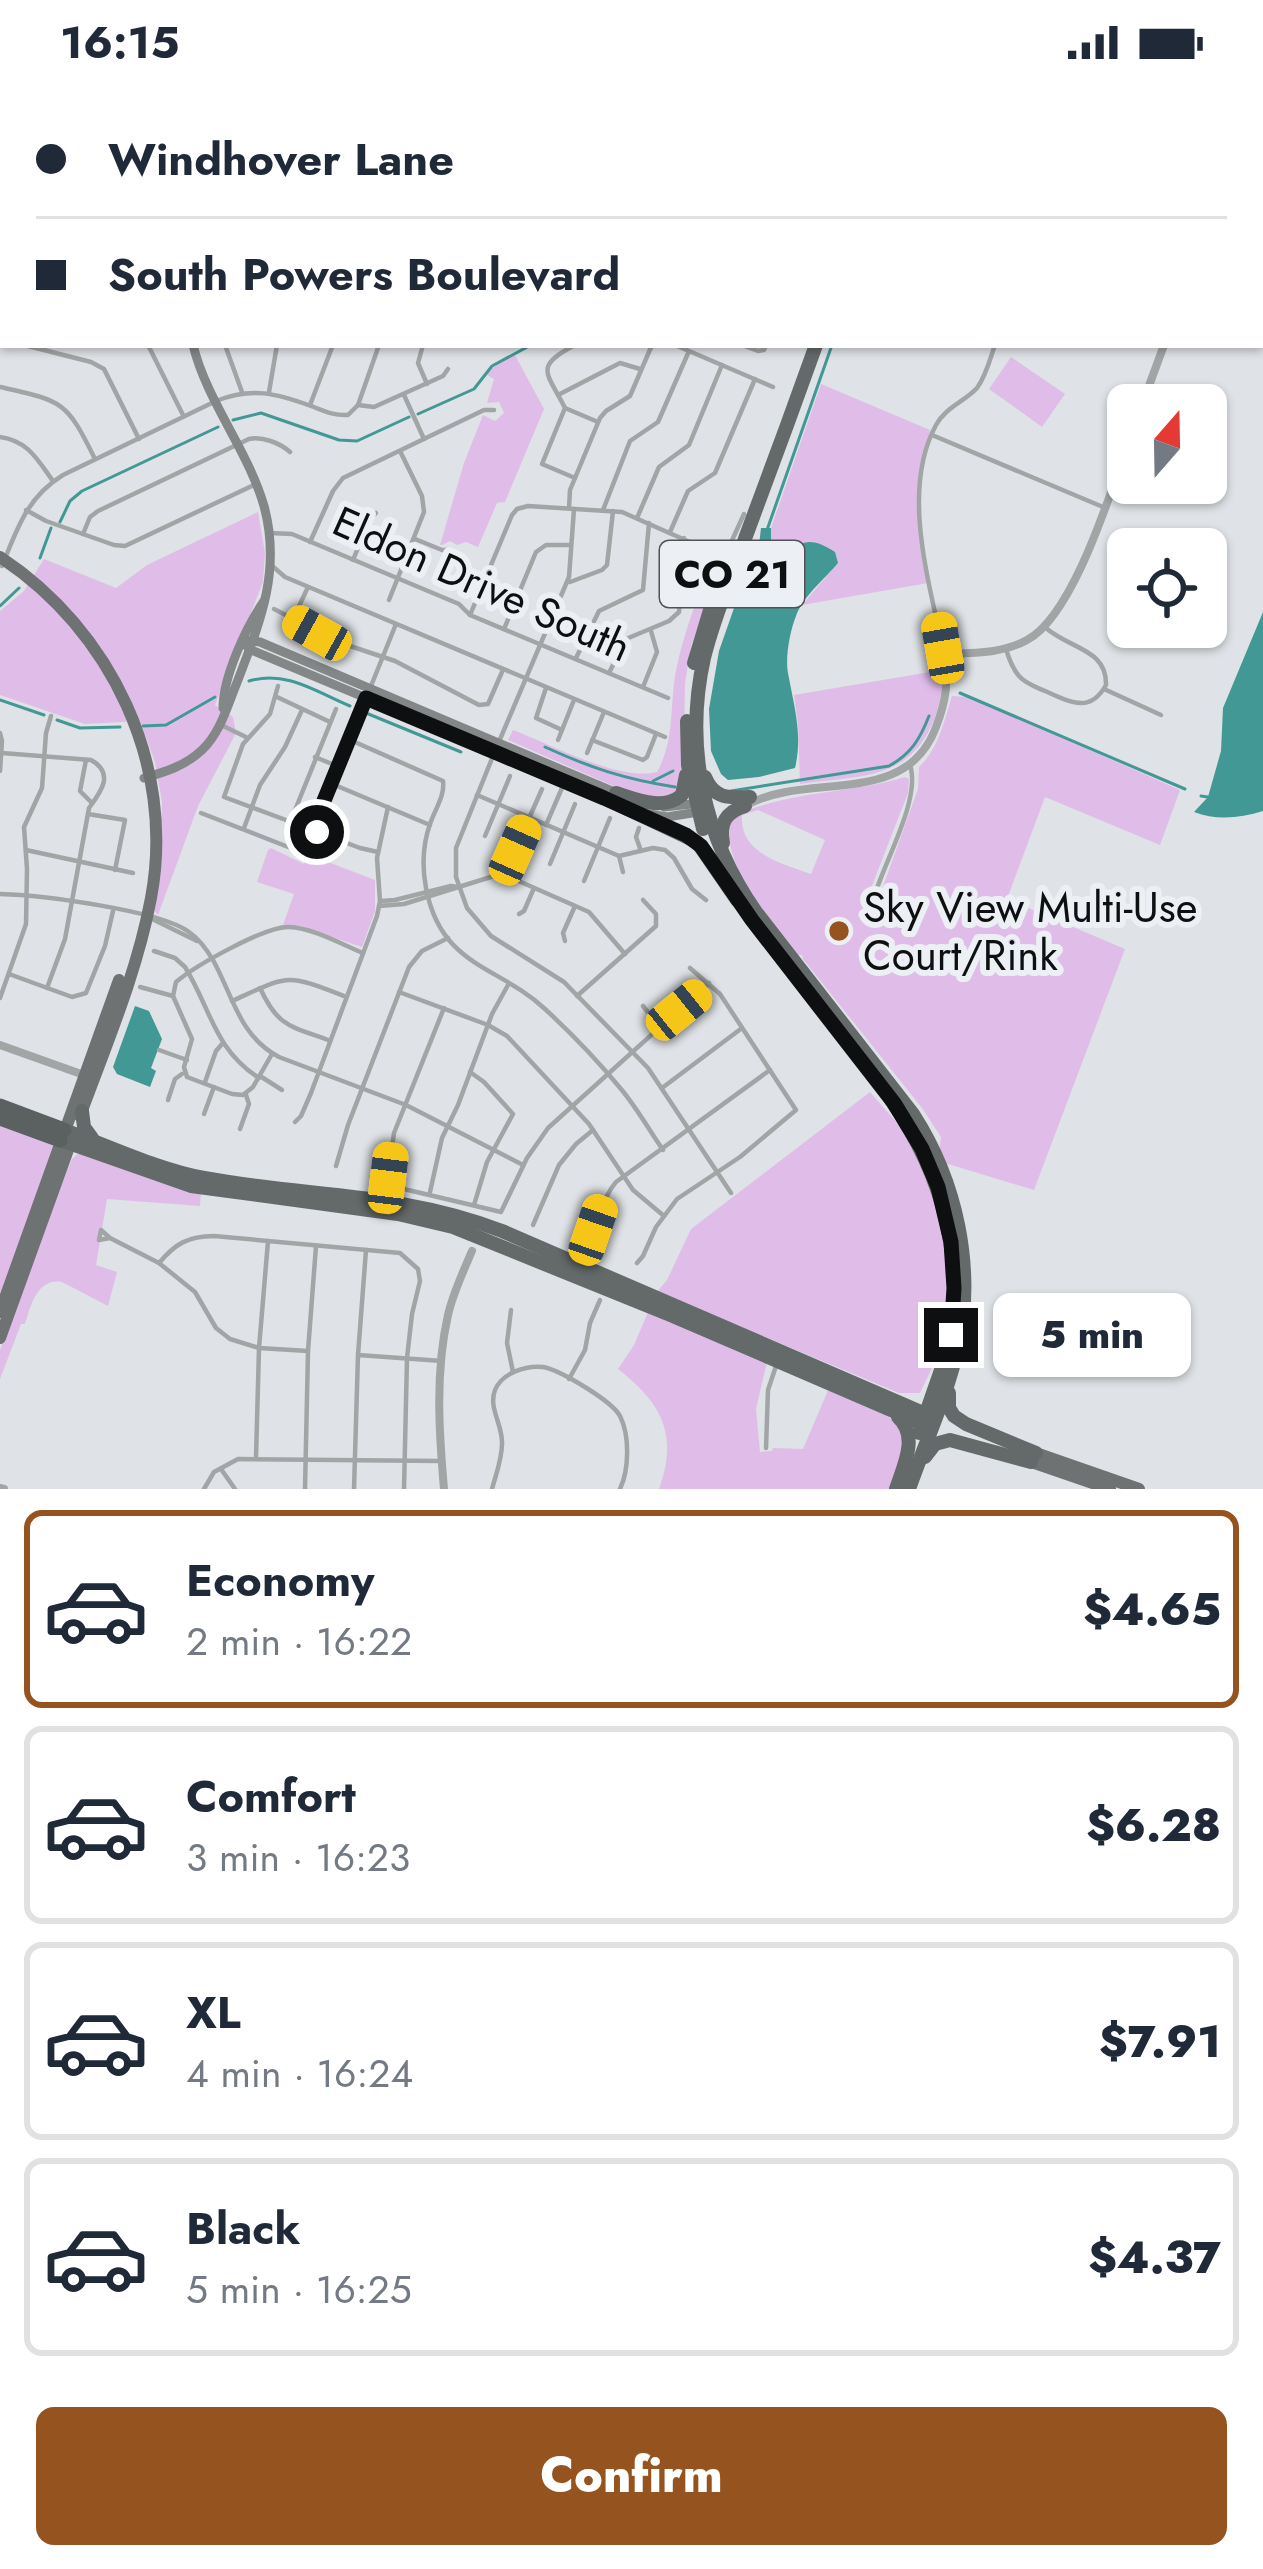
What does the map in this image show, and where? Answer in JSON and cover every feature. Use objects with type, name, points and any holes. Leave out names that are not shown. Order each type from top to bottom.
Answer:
[{"type":"highway","name":"CO 21","points":[[805,348],[698,646],[688,710],[688,765],[736,881],[900,1096],[933,1148],[953,1202],[964,1289],[958,1348],[898,1489]]},
{"type":"highway","name":"CO 21","points":[[815,348],[710,636],[698,690],[698,766],[712,851],[737,900],[894,1103],[938,1187],[949,1230],[953,1322],[910,1489]]},
{"type":"highway","points":[[610,795],[658,803],[682,795],[688,710]]},
{"type":"highway","points":[[697,733],[710,787],[724,797],[751,801]]},
{"type":"highway","points":[[610,795],[698,842],[737,900]]},
{"type":"highway","points":[[736,881],[722,828],[728,813],[751,801]]},
{"type":"highway","points":[[0,1106],[191,1186],[414,1217],[453,1227],[780,1357],[902,1400],[925,1395],[953,1322]]},
{"type":"highway","points":[[82,1111],[83,1126],[96,1142]]},
{"type":"highway","points":[[0,1118],[96,1142],[193,1176],[379,1198],[455,1214],[780,1357],[898,1417],[907,1426],[908,1450],[898,1489]]},
{"type":"highway","points":[[414,1217],[466,1234],[472,1251]]},
{"type":"highway","points":[[472,1251],[485,1243],[508,1248]]},
{"type":"highway","points":[[958,1348],[948,1399],[951,1412],[1033,1457]]},
{"type":"highway","points":[[834,1375],[929,1420]]},
{"type":"highway","points":[[850,1393],[929,1420]]},
{"type":"highway","points":[[910,1489],[928,1453],[943,1441],[1033,1457]]},
{"type":"main road","points":[[147,777],[186,763],[209,742],[221,722],[223,696],[249,643],[266,594],[270,564],[268,506],[195,348]]},
{"type":"main road","points":[[0,1312],[91,1072],[144,915],[157,844],[131,714],[98,653],[51,597],[2,562]]},
{"type":"main road","points":[[249,643],[304,671],[368,693]]},
{"type":"main road","points":[[249,643],[551,766],[610,795]]},
{"type":"main road","points":[[497,747],[565,781],[610,795],[656,806],[702,807]]},
{"type":"main road","points":[[0,1338],[67,1137],[82,1111],[99,1035],[144,915]]},
{"type":"main road","points":[[929,1420],[1139,1489]]},
{"type":"main road","points":[[1033,1457],[1110,1489]]},
{"type":"street","points":[[35,348],[104,369],[139,439]]},
{"type":"street","points":[[149,348],[184,418]]},
{"type":"street","points":[[226,348],[242,392]]},
{"type":"street","points":[[269,392],[276,348]]},
{"type":"street","points":[[310,405],[332,348]]},
{"type":"street","points":[[2,562],[26,510],[53,481],[242,392],[269,392],[344,416],[358,405],[379,348]]},
{"type":"street","points":[[422,348],[418,363],[427,384]]},
{"type":"street","points":[[570,348],[553,357],[548,376],[565,408],[598,422]]},
{"type":"street","points":[[651,348],[630,396],[602,413],[570,490],[566,583],[456,848],[458,887],[470,914],[485,931],[553,974],[649,1068],[731,1192]]},
{"type":"street","points":[[682,348],[773,387]]},
{"type":"street","points":[[702,807],[890,777],[910,765],[930,743],[945,703],[948,678],[918,507],[920,475],[932,435],[947,411],[978,385],[994,348]]},
{"type":"street","points":[[1150,384],[1163,348]]},
{"type":"street","points":[[603,510],[630,441],[658,422],[689,351]]},
{"type":"street","points":[[558,395],[616,364],[641,370]]},
{"type":"street","points":[[637,518],[658,467],[688,445],[722,364]]},
{"type":"street","points":[[358,405],[374,407],[443,376],[448,369]]},
{"type":"street","points":[[670,532],[688,491],[715,473],[755,379]]},
{"type":"street","points":[[0,387],[66,409],[95,460]]},
{"type":"street","points":[[404,395],[424,440]]},
{"type":"street","points":[[565,408],[542,464],[575,478]]},
{"type":"street","points":[[310,542],[341,475],[484,410],[494,410]]},
{"type":"street","points":[[439,433],[445,444]]},
{"type":"street","points":[[932,435],[1105,507]]},
{"type":"street","points":[[0,437],[28,447],[53,481]]},
{"type":"street","points":[[83,534],[98,511],[237,444],[260,438],[290,452]]},
{"type":"street","points":[[389,600],[423,520],[425,495],[400,451]]},
{"type":"street","points":[[26,510],[125,546],[256,484]]},
{"type":"street","points":[[944,654],[1006,649],[1045,627],[1068,595],[1107,502]]},
{"type":"street","points":[[470,615],[514,512],[528,506],[613,511],[715,551],[729,547],[744,514]]},
{"type":"street","points":[[566,583],[607,566],[613,511]]},
{"type":"street","points":[[352,560],[376,513]]},
{"type":"street","points":[[576,659],[596,614],[643,590],[649,523]]},
{"type":"street","name":"Eldon Drive South","points":[[269,533],[292,534],[668,698]]},
{"type":"street","points":[[415,538],[449,550]]},
{"type":"street","points":[[609,673],[623,642],[679,612],[685,538]]},
{"type":"street","points":[[503,629],[536,552],[545,544],[571,545]]},
{"type":"street","points":[[712,602],[723,564],[715,551]]},
{"type":"street","points":[[270,564],[285,577],[665,737]]},
{"type":"street","points":[[266,594],[285,577]]},
{"type":"street","points":[[293,620],[308,587]]},
{"type":"street","points":[[274,609],[482,706],[489,702],[503,670]]},
{"type":"street","points":[[201,813],[301,852],[396,624]]},
{"type":"street","points":[[1006,649],[1024,681],[1071,702],[1094,700],[1104,689],[1106,674],[1100,661],[1045,627]]},
{"type":"street","points":[[643,687],[657,652],[650,628]]},
{"type":"street","points":[[278,686],[270,714],[246,738],[224,796],[302,826]]},
{"type":"street","points":[[546,688],[536,718],[562,730]]},
{"type":"street","points":[[1104,689],[1161,715]]},
{"type":"street","points":[[277,698],[330,722]]},
{"type":"street","points":[[558,740],[574,700]]},
{"type":"street","points":[[290,822],[336,709]]},
{"type":"street","points":[[243,829],[260,785],[302,710]]},
{"type":"street","points":[[587,753],[604,712]]},
{"type":"street","points":[[0,998],[25,931],[24,827],[42,788],[51,716]]},
{"type":"street","points":[[221,722],[246,738]]},
{"type":"street","points":[[0,733],[0,771]]},
{"type":"street","points":[[592,740],[643,760],[656,734]]},
{"type":"street","points":[[348,739],[446,782],[430,825],[424,862],[427,895],[435,916],[471,962],[543,1007],[627,1096],[663,1150]]},
{"type":"street","points":[[2,753],[86,759],[96,762],[104,773],[101,794],[88,814],[65,939],[47,988]]},
{"type":"street","points":[[315,757],[337,766]]},
{"type":"street","points":[[86,759],[80,791],[92,803]]},
{"type":"street","points":[[871,907],[911,797],[914,777],[910,765]]},
{"type":"street","points":[[485,836],[510,776]]},
{"type":"street","points":[[546,825],[565,781]]},
{"type":"street","points":[[330,783],[430,825]]},
{"type":"street","points":[[515,850],[542,789]]},
{"type":"street","points":[[476,795],[619,856],[665,850],[692,889],[706,900]]},
{"type":"street","points":[[550,864],[575,803]]},
{"type":"street","points":[[295,1121],[319,1071],[380,903],[378,852],[388,807]]},
{"type":"street","points":[[88,814],[125,820],[115,870]]},
{"type":"street","points":[[584,880],[610,818]]},
{"type":"street","points":[[639,828],[636,837],[641,851]]},
{"type":"street","points":[[312,830],[378,852]]},
{"type":"street","points":[[26,850],[133,873]]},
{"type":"street","points":[[619,856],[623,872]]},
{"type":"street","points":[[380,903],[494,876],[514,879],[590,912],[625,954]]},
{"type":"street","points":[[519,914],[534,888]]},
{"type":"street","points":[[0,894],[144,915],[197,941],[212,959],[250,1034],[272,1054],[406,1105],[523,1166]]},
{"type":"street","points":[[578,996],[656,926],[656,914],[643,900]]},
{"type":"street","points":[[565,941],[563,933],[575,905]]},
{"type":"street","points":[[9,974],[83,997],[98,967],[113,910]]},
{"type":"street","points":[[168,1100],[175,1079],[184,1073],[192,1039],[172,996],[176,982],[188,972],[269,931],[288,927],[363,952]]},
{"type":"street","points":[[336,1166],[409,967],[416,956],[448,938]]},
{"type":"street","points":[[154,951],[178,960],[188,972],[222,1044],[236,1061],[282,1090]]},
{"type":"street","points":[[637,1263],[653,1231],[680,1196],[740,1157],[796,1110],[720,994],[691,968]]},
{"type":"street","points":[[232,1001],[278,980],[293,979],[346,997]]},
{"type":"street","points":[[443,1008],[394,1133],[387,1185],[501,1212],[543,1135],[709,983]]},
{"type":"street","points":[[430,1194],[442,1138],[508,985]]},
{"type":"street","points":[[140,987],[172,996]]},
{"type":"street","points":[[260,988],[282,1022],[330,1041]]},
{"type":"street","points":[[399,992],[488,1024],[507,1036],[593,1130],[635,1193],[664,1216]]},
{"type":"street","points":[[643,1006],[659,1026]]},
{"type":"street","points":[[662,1088],[742,1028]]},
{"type":"street","points":[[204,1083],[222,1044]]},
{"type":"street","points":[[0,1045],[91,1072]]},
{"type":"street","points":[[159,1050],[187,1060]]},
{"type":"street","points":[[184,1073],[237,1095],[246,1094],[272,1054]]},
{"type":"street","points":[[584,1244],[606,1194],[623,1177],[770,1070]]},
{"type":"street","points":[[470,1072],[513,1114],[493,1149],[474,1205]]},
{"type":"street","points":[[204,1114],[214,1087]]},
{"type":"street","points":[[240,1129],[248,1104],[246,1094]]},
{"type":"street","points":[[533,1225],[559,1165],[593,1130]]},
{"type":"street","points":[[159,1263],[180,1243],[196,1236],[400,1253],[418,1268],[407,1358],[404,1489]]},
{"type":"street","points":[[110,1238],[159,1263],[195,1292],[216,1328],[230,1339],[260,1348],[308,1352]]},
{"type":"street","points":[[256,1460],[268,1241]]},
{"type":"street","points":[[305,1489],[316,1246]]},
{"type":"street","points":[[354,1489],[366,1250]]},
{"type":"street","points":[[444,1489],[439,1429],[442,1361],[448,1314],[472,1251]]},
{"type":"street","points":[[569,1379],[586,1350],[600,1300]]},
{"type":"street","points":[[511,1310],[506,1342],[513,1372]]},
{"type":"street","points":[[358,1355],[442,1361]]},
{"type":"street","points":[[766,1448],[768,1390],[780,1357]]},
{"type":"street","points":[[492,1489],[502,1448],[493,1402],[497,1384],[513,1372],[538,1366],[610,1404],[620,1416],[627,1468],[620,1489]]},
{"type":"street","points":[[248,1401],[258,1400]]},
{"type":"street","points":[[204,1489],[214,1472],[238,1459],[441,1461]]},
{"type":"street","points":[[220,1468],[235,1489]]},
{"type":"shaded area","points":[[515,355],[544,409],[505,502],[497,503],[478,547],[450,541],[440,545],[483,415],[495,421],[504,413],[499,402],[487,403],[494,379],[487,375]]},
{"type":"shaded area","points":[[1011,357],[1065,394],[1042,427],[989,389]]},
{"type":"shaded area","points":[[821,384],[930,430],[918,507],[928,583],[802,605],[838,563],[796,545],[775,564],[771,558],[771,528]]},
{"type":"shaded area","points":[[258,512],[265,553],[263,582],[215,705],[233,717],[236,733],[198,806],[158,915],[153,909],[162,802],[155,762],[140,721],[85,724],[0,695],[0,611],[24,591],[44,559],[116,588],[147,565]]},
{"type":"shaded area","points":[[700,591],[709,596],[691,646],[685,683],[683,787],[670,800],[625,791],[508,740],[513,730],[605,767],[657,772],[669,737],[680,654]]},
{"type":"shaded area","points":[[942,670],[935,717],[912,754],[881,772],[800,784],[794,695]]},
{"type":"shaded area","points":[[952,696],[969,697],[1180,790],[1160,845],[1045,797],[1007,899],[1125,949],[1034,1190],[938,1161],[941,1137],[762,909],[741,876],[729,840],[727,820],[748,810],[905,777],[908,793],[866,901],[876,906],[918,789],[919,767],[936,743]],"holes":[[[758,810],[825,840],[811,874],[755,848],[747,839],[742,815]]]},
{"type":"shaded area","points":[[271,848],[304,864],[307,854],[375,880],[375,911],[362,947],[283,925],[294,894],[257,882]]},
{"type":"shaded area","points":[[870,1092],[910,1138],[942,1219],[949,1298],[940,1351],[920,1393],[899,1393],[657,1292],[691,1229]]},
{"type":"shaded area","points":[[0,1122],[55,1147],[0,1298]]},
{"type":"shaded area","points":[[81,1151],[201,1192],[200,1206],[107,1199],[96,1265],[117,1272],[108,1306],[62,1282],[47,1284],[36,1294],[21,1324],[0,1379],[0,1350],[64,1178]]},
{"type":"shaded area","points":[[649,1310],[767,1362],[756,1409],[760,1452],[803,1449],[829,1388],[902,1426],[905,1443],[892,1489],[659,1489],[667,1451],[662,1421],[645,1394],[618,1369]]},
{"type":"water","points":[[761,528],[771,528],[775,563],[809,542],[835,552],[838,563],[804,602],[790,636],[787,667],[798,732],[795,768],[728,780],[711,751],[709,709],[719,651],[748,568],[758,554]]},
{"type":"water","points":[[1263,612],[1263,811],[1228,818],[1203,815],[1194,812],[1208,797],[1221,751],[1223,708]]},
{"type":"water","points":[[135,1006],[149,1011],[162,1039],[151,1068],[156,1071],[150,1087],[117,1074],[113,1067]]},
{"type":"waterway","points":[[418,414],[474,389],[492,366],[525,348]]},
{"type":"waterway","points":[[767,530],[831,348]]},
{"type":"waterway","points":[[233,420],[261,413],[339,440],[357,441],[409,417]]},
{"type":"waterway","points":[[60,522],[70,501],[82,491],[218,427]]},
{"type":"waterway","points":[[40,558],[51,528]]},
{"type":"waterway","points":[[0,606],[19,588]]},
{"type":"waterway","points":[[249,681],[289,680],[350,706]]},
{"type":"waterway","points":[[960,693],[1185,789]]},
{"type":"waterway","points":[[143,726],[166,725],[215,697]]},
{"type":"waterway","points":[[0,700],[44,715]]},
{"type":"waterway","points":[[366,713],[461,752]]},
{"type":"waterway","points":[[731,791],[889,766],[914,745],[929,716]]},
{"type":"waterway","points":[[57,720],[80,728],[120,727]]},
{"type":"waterway","points":[[545,747],[608,772],[675,787]]},
{"type":"waterway","points":[[653,781],[673,771]]},
{"type":"waterway","points":[[1201,796],[1208,797]]},
{"type":"place","name":"Sky View Multi-Use Court/Rink","points":[[839,931]]},
{"type":"route","points":[[317,832],[312,830],[366,698],[698,842],[752,920],[894,1103],[922,1149],[938,1187],[951,1242],[951,1335]]}]
